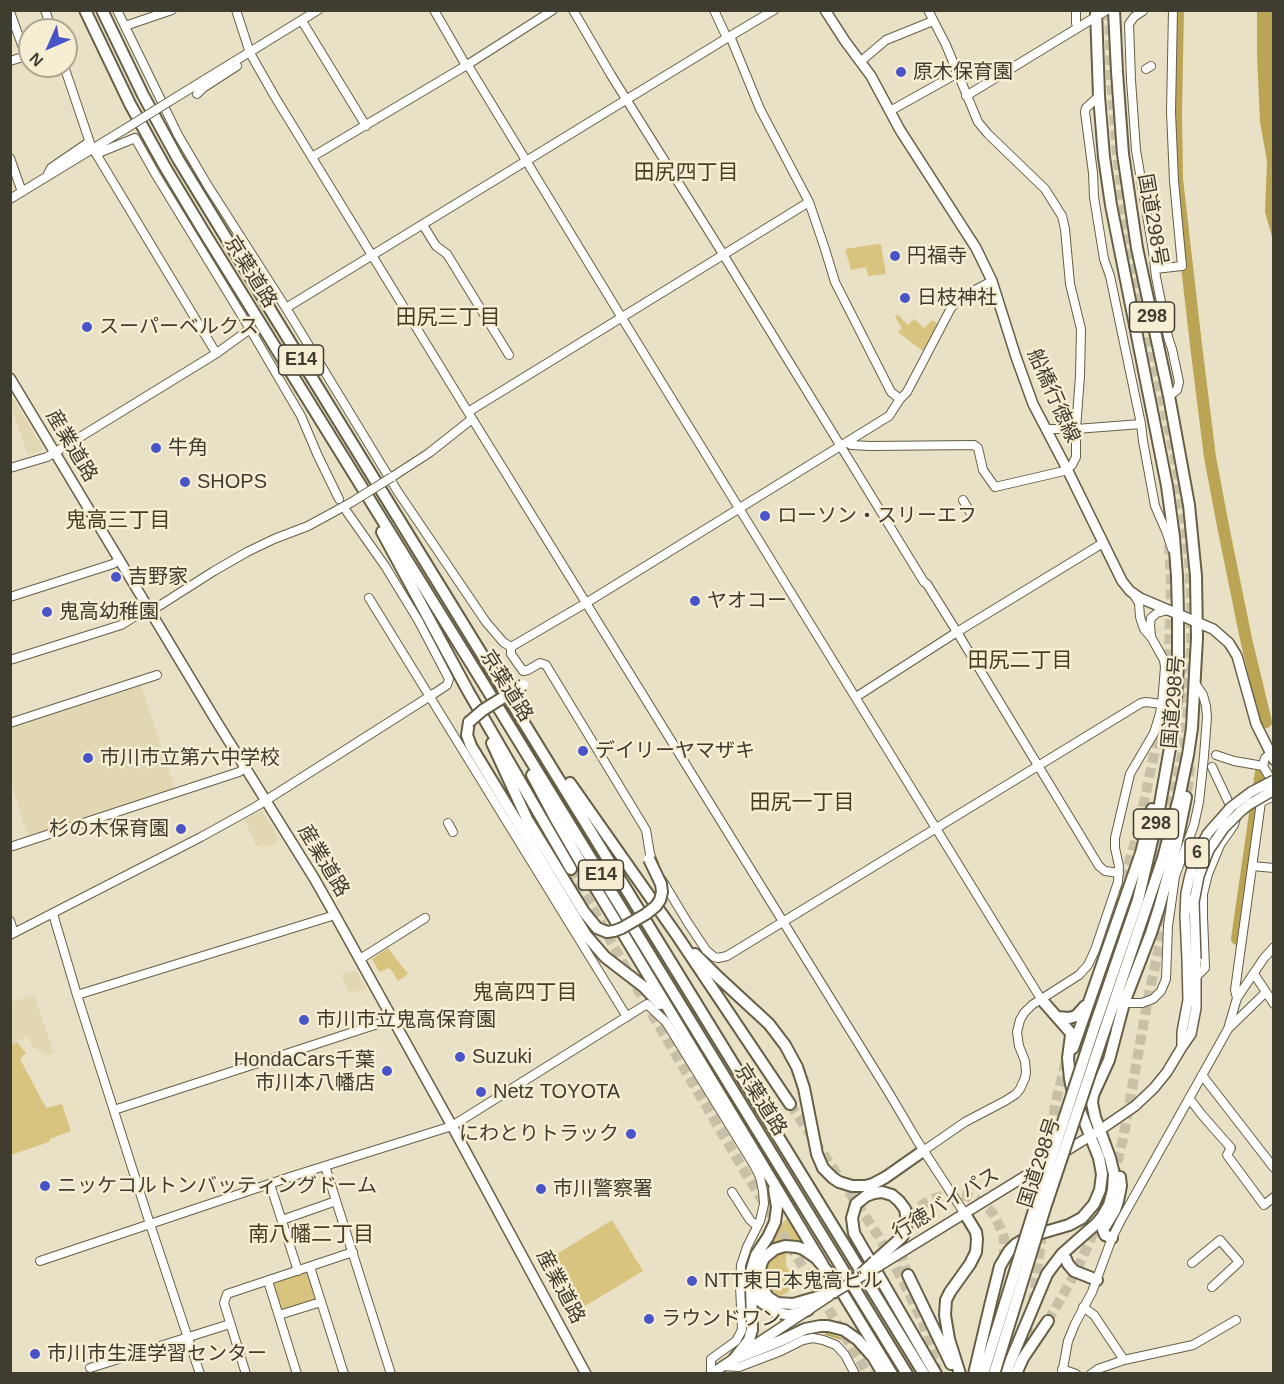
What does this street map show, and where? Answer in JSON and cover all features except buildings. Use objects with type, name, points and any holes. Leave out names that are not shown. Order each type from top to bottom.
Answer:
[{"type":"highway","name":"京葉道路","points":[[85,10],[130,104],[165,167],[907,1374]]},
{"type":"highway","name":"京葉道路","points":[[102,10],[143,95],[183,168],[924,1374]]},
{"type":"highway","name":"国道298号","points":[[983,1374],[1035,1207],[1163,858],[1188,755],[1195,683],[1198,622],[1191,524],[1182,463],[1137,248],[1130,202],[1123,154],[1114,10]]},
{"type":"highway","name":"国道298号","points":[[994,1374],[1138,900],[1163,788],[1173,721],[1178,665],[1173,612],[1176,562],[1171,513],[1161,451],[1131,313],[1111,205],[1099,96],[1096,14]]},
{"type":"highway","points":[[336,446],[420,605],[571,869]]},
{"type":"highway","points":[[523,685],[483,710],[469,722],[467,735],[471,746],[586,934],[605,957],[644,987],[671,1015]]},
{"type":"highway","points":[[485,686],[555,818],[671,1015],[823,1265]]},
{"type":"highway","points":[[468,691],[527,819],[595,927],[602,931],[614,931],[656,906],[662,892],[661,884],[649,859]]},
{"type":"highway","points":[[512,702],[676,934],[790,1104]]},
{"type":"highway","name":"298","points":[[1005,1374],[1047,1274],[1062,1254],[1096,1224],[1109,1205],[1113,1190],[1113,1174],[1107,1150],[1073,1093],[1068,1065],[1141,853],[1173,721]]},
{"type":"highway","name":"298","points":[[974,1374],[1000,1266],[1009,1251],[1028,1237],[1077,1221],[1087,1214],[1100,1190],[1102,1174],[1095,1133],[1093,1095],[1112,1050],[1124,1004],[1151,933],[1176,846],[1187,791],[1188,755]]},
{"type":"highway","points":[[676,934],[778,1034],[797,1067],[804,1088],[817,1154],[823,1168],[833,1178],[852,1186],[873,1184],[923,1151]]},
{"type":"highway","points":[[1057,1017],[1076,1016],[1091,998]]},
{"type":"highway","points":[[1041,999],[1070,1032],[1068,1065]]},
{"type":"highway","points":[[1057,1017],[1107,1037],[1112,1050]]},
{"type":"highway","points":[[1107,1150],[1116,1165],[1121,1181],[1115,1210],[1103,1230],[1112,1238]]},
{"type":"highway","points":[[734,1359],[748,1340],[752,1330],[751,1281],[754,1261],[773,1229],[777,1207],[773,1187],[760,1160]]},
{"type":"highway","points":[[856,1279],[877,1263],[902,1237],[907,1221],[905,1209],[892,1195],[882,1192],[874,1193],[856,1204],[852,1213],[852,1228],[858,1243],[902,1314],[936,1374]]},
{"type":"highway","points":[[958,1374],[945,1315],[946,1300],[976,1252],[976,1232],[964,1214]]},
{"type":"highway","points":[[1061,1227],[1064,1246]]},
{"type":"highway","points":[[835,1292],[793,1304],[782,1304],[772,1300],[760,1284],[759,1273],[762,1262],[770,1252],[780,1247],[791,1246],[803,1249],[816,1258],[834,1279],[892,1374]]},
{"type":"highway","points":[[1066,1258],[1074,1271],[1097,1280]]},
{"type":"highway","points":[[908,1275],[958,1374]]},
{"type":"highway","points":[[751,1281],[756,1296],[770,1309],[788,1315],[808,1310]]},
{"type":"highway","points":[[1016,1374],[1023,1358],[1048,1321]]},
{"type":"highway","points":[[734,1359],[805,1329],[828,1326],[844,1330],[858,1340],[873,1357],[883,1374]]},
{"type":"main road","name":"船橋行徳線","points":[[825,10],[876,85],[905,138],[976,248],[992,281],[1028,392],[1122,581],[1134,595]]},
{"type":"main road","name":"産業道路","points":[[10,378],[335,915],[586,1374]]},
{"type":"main road","points":[[1134,595],[1198,622],[1226,639],[1237,656],[1257,724],[1272,757]]},
{"type":"main road","name":"行徳バイパス","points":[[877,1263],[964,1214],[1095,1133],[1135,1106],[1154,1088],[1167,1072],[1193,1028],[1197,976],[1191,959],[1185,916],[1186,893],[1197,853],[1208,833],[1231,807],[1251,792],[1274,785]]},
{"type":"main road","name":"行徳バイパス","points":[[1182,1047],[1191,959]]},
{"type":"main road","points":[[711,1373],[856,1279]]},
{"type":"street","points":[[117,10],[178,135],[208,186],[286,308],[398,492],[486,622],[503,642],[511,647]]},
{"type":"street","points":[[236,10],[250,52],[312,158],[964,1214]]},
{"type":"street","points":[[10,199],[318,10]]},
{"type":"street","points":[[434,10],[1041,999]]},
{"type":"street","points":[[312,158],[467,65],[553,10]]},
{"type":"street","points":[[573,10],[723,255],[843,444],[924,582],[957,632],[1099,866],[1105,871],[1119,873]]},
{"type":"street","points":[[714,10],[760,109],[809,202],[835,282],[891,392],[900,399]]},
{"type":"street","points":[[286,308],[774,10]]},
{"type":"street","points":[[843,444],[974,446],[978,448],[983,470],[995,487],[1067,469],[1076,457],[1081,329],[1070,284],[1062,216],[1045,189],[982,128],[975,117],[946,45],[928,10]]},
{"type":"street","points":[[1076,10],[1076,23]]},
{"type":"street","points":[[966,96],[1096,14],[1107,10]]},
{"type":"street","points":[[1155,269],[1182,266],[1174,181],[1171,112],[1173,10]]},
{"type":"street","points":[[124,26],[166,11]]},
{"type":"street","points":[[1143,11],[1129,24],[1131,80],[1136,150],[1155,269],[1179,382],[1177,390],[1169,396]]},
{"type":"street","points":[[10,12],[18,31]]},
{"type":"street","points":[[302,21],[366,126]]},
{"type":"street","points":[[860,62],[886,40],[933,21]]},
{"type":"street","points":[[197,94],[246,60],[250,52]]},
{"type":"street","points":[[1117,72],[1124,79],[1131,80]]},
{"type":"street","points":[[890,111],[958,73]]},
{"type":"street","points":[[68,78],[93,148],[217,352]]},
{"type":"street","points":[[1099,96],[1086,108],[1085,112],[1094,197],[1104,259],[1110,276],[1142,424],[1155,506],[1176,562]]},
{"type":"street","points":[[47,177],[51,168],[93,148],[135,138],[301,416],[339,499]]},
{"type":"street","points":[[10,158],[22,192]]},
{"type":"street","points":[[10,660],[121,625],[142,612],[159,606],[247,552],[308,526],[352,502],[429,453],[470,415],[628,313],[809,202]]},
{"type":"street","points":[[423,225],[436,246],[447,254],[509,355]]},
{"type":"street","points":[[511,647],[889,416],[907,392],[954,303],[992,281]]},
{"type":"street","points":[[10,468],[54,453],[250,329]]},
{"type":"street","points":[[1046,429],[1142,424]]},
{"type":"street","points":[[963,500],[970,512]]},
{"type":"street","points":[[10,921],[12,934],[201,837],[265,801],[447,685],[449,679],[418,620],[385,566],[347,512]]},
{"type":"street","points":[[856,697],[1103,543]]},
{"type":"street","points":[[10,597],[113,564],[119,560]]},
{"type":"street","points":[[923,1151],[965,1122],[1020,1089],[1026,1072],[1017,1032],[1020,1020],[1024,1013],[1041,999],[1078,975],[1091,959],[1115,893],[1119,873],[1115,838],[1130,774],[1154,733],[1162,704],[1164,660],[1144,629],[1134,595]]},
{"type":"street","points":[[369,598],[627,1017]]},
{"type":"street","points":[[1151,637],[1151,618],[1157,614],[1173,612]]},
{"type":"street","points":[[511,647],[511,654],[523,671],[540,663],[546,665],[646,830],[652,861],[688,923],[710,954],[718,958],[727,956],[1141,703],[1162,704]]},
{"type":"street","points":[[10,723],[157,675]]},
{"type":"street","points":[[1124,1004],[1142,1003],[1153,999],[1161,992],[1166,979],[1168,926],[1175,876],[1200,802],[1208,717],[1203,695],[1195,683]]},
{"type":"street","points":[[1216,755],[1263,766]]},
{"type":"street","points":[[1234,812],[1247,801],[1274,785],[1263,766],[1265,758],[1272,757]]},
{"type":"street","points":[[1197,976],[1205,968],[1203,894],[1213,860],[1236,818],[1212,767]]},
{"type":"street","points":[[10,847],[239,772],[245,768]]},
{"type":"street","points":[[1237,998],[1235,990],[1261,802],[1274,796]]},
{"type":"street","points":[[448,823],[453,832]]},
{"type":"street","points":[[1252,866],[1274,868]]},
{"type":"street","points":[[53,914],[150,1224],[200,1374]]},
{"type":"street","points":[[77,995],[335,915]]},
{"type":"street","points":[[360,959],[425,918]]},
{"type":"street","points":[[1076,1374],[1062,1371],[1068,1341],[1074,1324],[1097,1280],[1112,1238],[1227,1029],[1237,998],[1274,947]]},
{"type":"street","points":[[1254,974],[1274,1004]]},
{"type":"street","points":[[1227,1029],[1266,992]]},
{"type":"street","points":[[40,1261],[452,1126],[647,1004],[666,1022],[757,1172],[762,1184],[764,1197],[762,1212],[741,1265],[742,1330],[736,1341],[711,1359],[711,1373]]},
{"type":"street","points":[[114,1110],[393,1019]]},
{"type":"street","points":[[1202,1075],[1274,1168]]},
{"type":"street","points":[[1189,1098],[1231,1148],[1227,1155],[1264,1205],[1274,1197]]},
{"type":"street","points":[[325,1166],[391,1374]]},
{"type":"street","points":[[270,1184],[298,1271]]},
{"type":"street","points":[[732,1192],[750,1220],[758,1226]]},
{"type":"street","points":[[282,1220],[336,1201]]},
{"type":"street","points":[[1192,1263],[1220,1240],[1239,1262],[1212,1287]]},
{"type":"street","points":[[246,1374],[224,1303],[227,1294],[353,1252]]},
{"type":"street","points":[[310,1267],[344,1374]]},
{"type":"street","points":[[268,1281],[297,1374]]},
{"type":"street","points":[[279,1316],[321,1302]]},
{"type":"street","points":[[1083,1307],[1094,1315],[1124,1360]]},
{"type":"street","points":[[1091,1374],[1098,1369],[1124,1360],[1193,1345],[1236,1320]]},
{"type":"street","points":[[90,1368],[230,1324]]},
{"type":"street","points":[[723,1366],[739,1367],[813,1338],[836,1345],[845,1355],[855,1374]]},
{"type":"shaded area","points":[[1257,11],[1273,11],[1273,240],[1265,212],[1267,161],[1260,122]]},
{"type":"shaded area","points":[[881,245],[886,274],[868,276],[866,267],[851,270],[845,249]]},
{"type":"shaded area","points":[[898,315],[908,325],[914,319],[924,328],[932,320],[939,324],[924,352],[898,332],[902,328],[895,317]]},
{"type":"shaded area","points":[[14,400],[43,449],[28,455],[11,406],[11,401]]},
{"type":"shaded area","name":"市川市立第六中学校","points":[[141,686],[176,790],[28,837],[11,783],[11,727]]},
{"type":"shaded area","points":[[262,811],[274,830],[278,843],[262,848],[257,847],[244,820]]},
{"type":"shaded area","points":[[388,948],[408,974],[398,981],[390,968],[379,972],[372,959]]},
{"type":"shaded area","points":[[356,970],[366,989],[349,993],[341,975]]},
{"type":"shaded area","points":[[34,995],[54,1053],[48,1055],[32,1047],[28,1036],[11,1045],[11,1002]]},
{"type":"shaded area","points":[[17,1042],[26,1053],[20,1059],[46,1108],[62,1104],[71,1131],[50,1139],[49,1142],[11,1155],[11,1044]]},
{"type":"shaded area","points":[[788,1218],[801,1240],[772,1242],[781,1224]]},
{"type":"shaded area","points":[[612,1220],[643,1271],[567,1317],[539,1265]]},
{"type":"shaded area","points":[[779,1251],[787,1252],[786,1265],[794,1278],[787,1293],[780,1296],[768,1286],[766,1278],[768,1262]]},
{"type":"shaded area","points":[[306,1272],[309,1274],[317,1299],[283,1312],[280,1310],[273,1283]]},
{"type":"waterway","points":[[1178,10],[1177,179],[1196,345],[1210,457],[1246,639],[1266,722]]},
{"type":"waterway","points":[[1237,939],[1261,772]]},
{"type":"waterway","points":[[826,1334],[846,1340]]},
{"type":"tunnel","points":[[1109,10],[1111,79],[1123,203],[1176,464],[1189,561],[1191,654],[1187,711],[1183,751],[1169,817]]},
{"type":"tunnel","points":[[1166,674],[1171,586],[1169,540]]},
{"type":"tunnel","points":[[1107,937],[1137,835],[1160,719]]},
{"type":"tunnel","points":[[1186,806],[1190,765]]},
{"type":"tunnel","points":[[1149,874],[1165,807]]},
{"type":"tunnel","points":[[571,869],[643,999],[868,1374]]},
{"type":"tunnel","points":[[1114,1177],[1167,910]]},
{"type":"tunnel","points":[[1048,1160],[1055,1105],[1067,1057]]},
{"type":"tunnel","points":[[790,1104],[879,1237],[923,1323],[938,1373]]},
{"type":"tunnel","points":[[908,1275],[901,1247],[907,1223],[917,1208],[932,1199],[945,1195],[967,1196],[979,1201],[992,1212],[1004,1238],[1004,1261]]},
{"type":"tunnel","points":[[1048,1321],[1077,1270],[1099,1220]]},
{"type":"tunnel","points":[[1033,1303],[1043,1226]]},
{"type":"tunnel","points":[[1021,1362],[1028,1327]]},
{"type":"place","name":"原木保育園","points":[[901,72]]},
{"type":"place","name":"円福寺","points":[[895,256]]},
{"type":"place","name":"日枝神社","points":[[905,298]]},
{"type":"place","name":"スーパーベルクス","points":[[87,327]]},
{"type":"place","name":"牛角","points":[[156,448]]},
{"type":"place","name":"SHOPS","points":[[185,482]]},
{"type":"place","name":"ローソン・スリーエフ","points":[[765,516]]},
{"type":"place","name":"吉野家","points":[[116,577]]},
{"type":"place","name":"ヤオコー","points":[[695,601]]},
{"type":"place","name":"鬼高幼稚園","points":[[47,612]]},
{"type":"place","name":"デイリーヤマザキ","points":[[583,751]]},
{"type":"place","name":"市川市立第六中学校","points":[[88,758]]},
{"type":"place","name":"杉の木保育園","points":[[181,829]]},
{"type":"place","name":"市川市立鬼高保育園","points":[[304,1020]]},
{"type":"place","name":"Suzuki","points":[[460,1057]]},
{"type":"place","name":"HondaCars千葉 市川本八幡店","points":[[387,1071]]},
{"type":"place","name":"Netz TOYOTA","points":[[481,1092]]},
{"type":"place","name":"にわとりトラック","points":[[631,1134]]},
{"type":"place","name":"ニッケコルトンバッティングドーム","points":[[45,1186]]},
{"type":"place","name":"市川警察署","points":[[541,1189]]},
{"type":"place","name":"NTT東日本鬼高ビル","points":[[692,1281]]},
{"type":"place","name":"ラウンドワン","points":[[649,1319]]},
{"type":"place","name":"市川市生涯学習センター","points":[[35,1354]]},
{"type":"district","name":"田尻四丁目","points":[[686,173]]},
{"type":"district","name":"田尻三丁目","points":[[448,318]]},
{"type":"district","name":"鬼高三丁目","points":[[118,521]]},
{"type":"district","name":"田尻二丁目","points":[[1020,661]]},
{"type":"district","name":"田尻一丁目","points":[[802,803]]},
{"type":"district","name":"鬼高四丁目","points":[[525,993]]},
{"type":"district","name":"南八幡二丁目","points":[[311,1235]]}]
